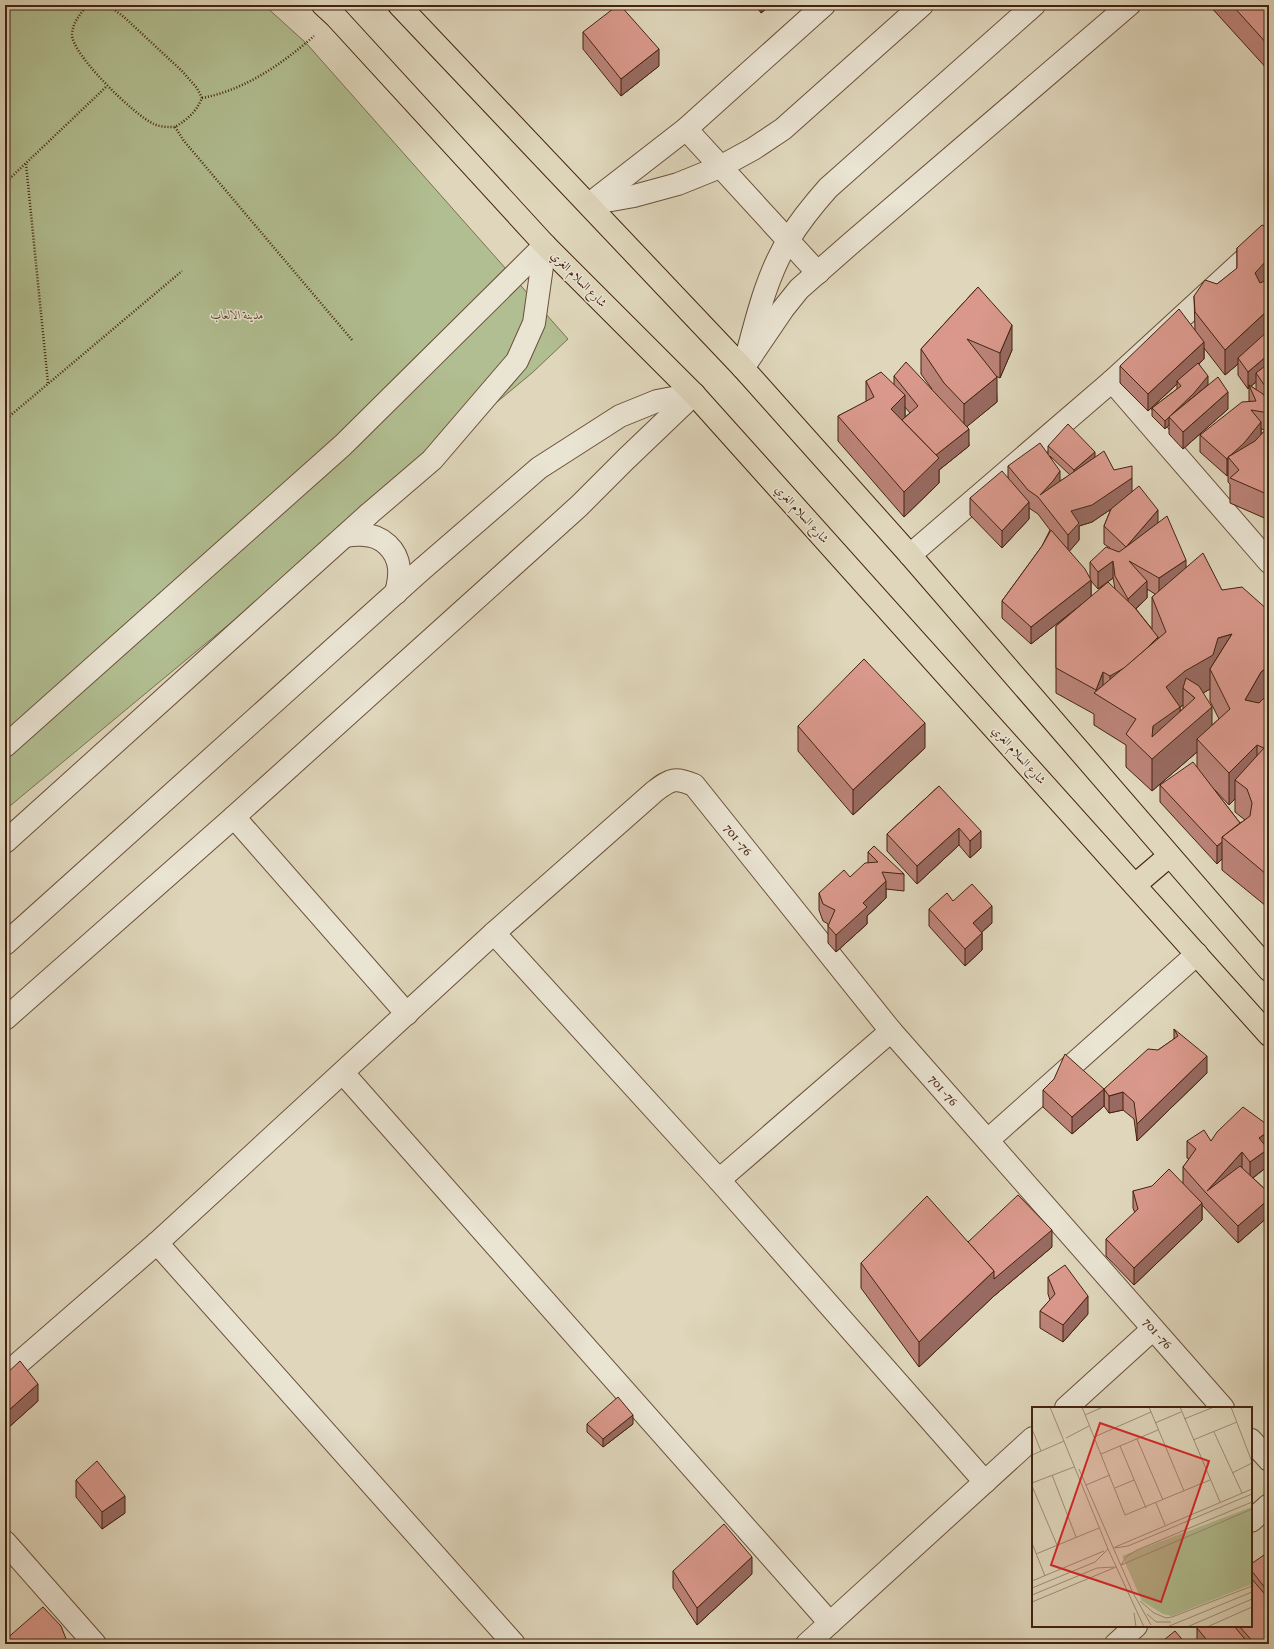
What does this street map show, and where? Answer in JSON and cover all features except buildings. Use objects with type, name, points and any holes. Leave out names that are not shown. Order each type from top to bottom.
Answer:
[{"type":"main road","points":[[399,5],[743,368],[910,555],[1269,970]]},
{"type":"main road","name":"شارع السلام الغري","points":[[327,10],[546,245],[694,394],[1269,1035]]},
{"type":"main road","points":[[1136,885],[1169,856]]},
{"type":"street","points":[[589,204],[686,129],[824,5]]},
{"type":"street","points":[[589,204],[634,196],[671,186],[720,167],[753,149],[783,129],[922,5]]},
{"type":"street","points":[[743,368],[760,305],[770,278],[788,240],[806,213],[828,188],[1034,5]]},
{"type":"street","points":[[743,368],[783,308],[799,289],[1129,5]]},
{"type":"street","points":[[686,129],[818,273]]},
{"type":"street","points":[[910,555],[1112,381],[1269,237]]},
{"type":"street","points":[[5,842],[345,536],[432,460],[516,361],[534,323],[546,245]]},
{"type":"street","points":[[5,746],[343,445],[546,245]]},
{"type":"street","points":[[1112,381],[1269,562]]},
{"type":"street","points":[[5,944],[396,592],[539,468],[620,416],[657,401],[694,394]]},
{"type":"street","points":[[5,1019],[234,817],[579,506],[694,394]]},
{"type":"street","points":[[345,536],[364,535],[375,537],[384,542],[391,549],[399,568],[396,592]]},
{"type":"street","name":"701 -76","points":[[494,933],[667,782],[680,779],[694,785],[891,1031],[1222,1407]]},
{"type":"street","points":[[234,817],[407,1014]]},
{"type":"street","points":[[5,1375],[157,1243],[494,933],[720,1180],[986,1482]]},
{"type":"street","points":[[988,1140],[1197,954]]},
{"type":"street","points":[[720,1180],[891,1031]]},
{"type":"street","points":[[343,1073],[830,1623]]},
{"type":"street","points":[[157,1243],[514,1644]]},
{"type":"street","points":[[1067,1407],[1153,1329]]},
{"type":"street","points":[[806,1644],[1032,1439]]},
{"type":"street","points":[[1252,1441],[1269,1460]]},
{"type":"street","points":[[1252,1520],[1269,1505]]},
{"type":"street","points":[[5,1542],[95,1644]]},
{"type":"street","points":[[1116,1644],[1135,1627]]},
{"type":"path","points":[[87,5],[108,5],[141,32],[182,71],[197,88],[202,98],[198,108],[185,121],[175,127],[153,124],[108,86],[82,56],[72,36],[74,22],[87,5]]},
{"type":"path","points":[[202,98],[217,95],[232,89],[283,62],[327,10]]},
{"type":"path","points":[[5,183],[108,86]]},
{"type":"path","points":[[175,127],[184,141],[352,340]]},
{"type":"path","points":[[26,164],[48,383]]},
{"type":"path","points":[[5,420],[182,272]]},
{"type":"green space","name":"مدينة الالعاب","points":[[5,5],[264,5],[306,43],[568,339],[532,373],[5,810]]}]
